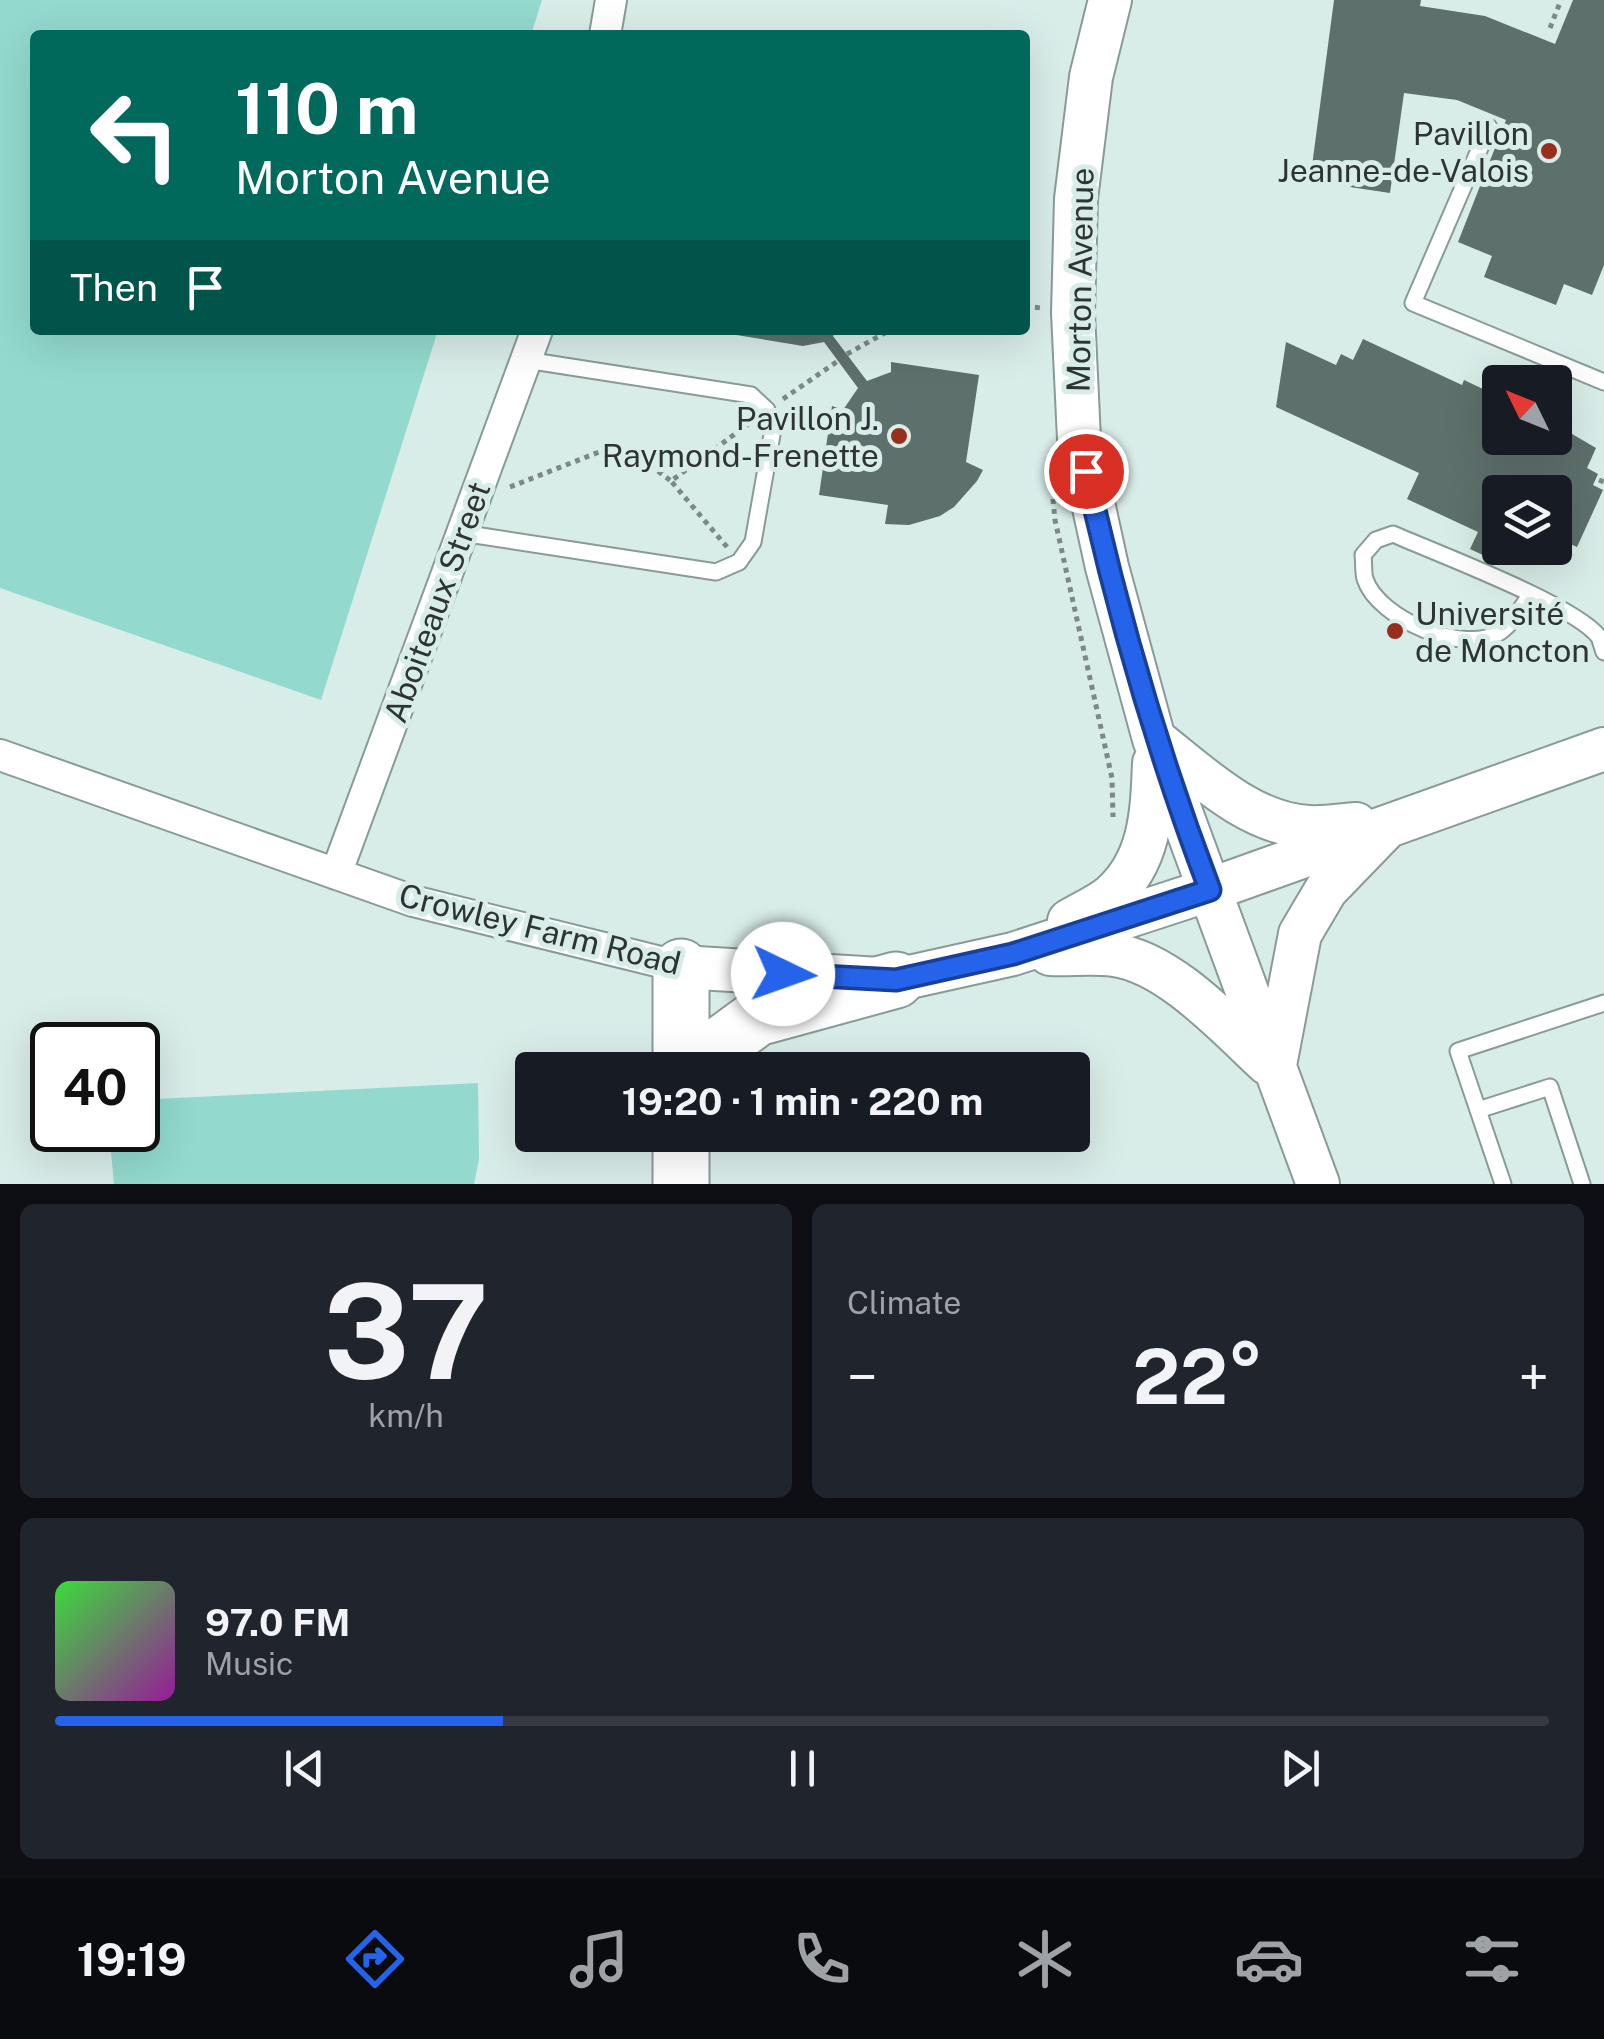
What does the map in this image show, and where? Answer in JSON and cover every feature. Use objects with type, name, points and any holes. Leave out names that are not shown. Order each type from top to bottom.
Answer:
[{"type":"highway","points":[[681,967],[681,1052]]},
{"type":"highway","points":[[711,1052],[757,1018],[896,980]]},
{"type":"highway","points":[[681,1152],[681,1184]]},
{"type":"street","points":[[605,30],[611,0]]},
{"type":"street","name":"Morton Avenue","points":[[1110,0],[1091,77],[1076,199],[1074,313],[1079,439],[1107,567],[1154,738],[1318,1184]]},
{"type":"street","name":"Aboiteaux Street","points":[[336,874],[535,335]]},
{"type":"street","points":[[1154,738],[1221,792],[1271,820],[1308,827],[1392,822],[1604,749]]},
{"type":"street","points":[[1013,954],[1110,897],[1138,865],[1152,822],[1154,738]]},
{"type":"street","name":"Crowley Farm Road","points":[[0,755],[412,901],[681,967],[896,980],[1013,954],[1210,890],[1392,822]]},
{"type":"street","points":[[1274,1070],[1300,934],[1326,890],[1392,822]]},
{"type":"street","points":[[1013,954],[1116,955],[1160,972],[1193,994],[1274,1070]]},
{"type":"lane","points":[[1489,127],[1414,303],[1604,382]]},
{"type":"lane","points":[[462,533],[716,572],[739,562],[753,542],[772,429],[768,410],[752,395],[526,360]]},
{"type":"lane","points":[[1530,594],[1500,632],[1476,642],[1446,637],[1406,621],[1384,604],[1366,581],[1364,555],[1376,540],[1393,534],[1530,594],[1573,616],[1600,638],[1604,652]]},
{"type":"lane","points":[[1503,1184],[1458,1051],[1604,1002]]},
{"type":"lane","points":[[1478,1110],[1550,1088],[1582,1184]]},
{"type":"path","points":[[1550,28],[1561,0]]},
{"type":"path","points":[[846,354],[881,335]]},
{"type":"path","points":[[671,481],[838,361]]},
{"type":"path","points":[[474,502],[599,452],[638,456],[671,481],[739,562]]},
{"type":"green space","points":[[0,0],[542,0],[533,30],[30,30],[30,335],[436,335],[321,700],[0,588]]},
{"type":"green space","points":[[478,1083],[479,1159],[474,1184],[114,1184],[111,1152],[160,1152],[160,1099]]},
{"type":"building","name":"Pavillon Jeanne-de-Valois","points":[[1334,0],[1421,0],[1420,6],[1485,16],[1555,44],[1573,0],[1604,0],[1604,265],[1592,295],[1564,284],[1556,305],[1484,277],[1492,256],[1458,242],[1506,120],[1457,100],[1404,93],[1390,193],[1310,181]]},
{"type":"building","name":"Pavillon J. Raymond-Frenette","points":[[736,335],[834,335],[867,381],[891,372],[891,362],[979,375],[966,462],[983,470],[954,507],[940,516],[909,525],[885,524],[888,505],[819,495],[832,406],[843,410],[858,388],[824,342],[803,346]]},
{"type":"building","points":[[1363,339],[1462,385],[1464,380],[1482,388],[1482,455],[1572,455],[1572,434],[1596,448],[1587,468],[1598,474],[1593,485],[1603,490],[1577,547],[1572,545],[1572,475],[1482,475],[1482,555],[1470,549],[1478,532],[1407,499],[1419,473],[1276,407],[1286,342],[1336,365],[1341,354],[1353,360]]},
{"type":"place","name":"Pavillon Jeanne-de-Valois","points":[[1549,151]]},
{"type":"place","name":"Pavillon J. Raymond-Frenette","points":[[899,436]]},
{"type":"place","name":"Université de Moncton","points":[[1395,631]]},
{"type":"route","points":[[783,974],[896,980],[1013,954],[1210,890],[1154,738],[1107,567],[1086,471]]}]
